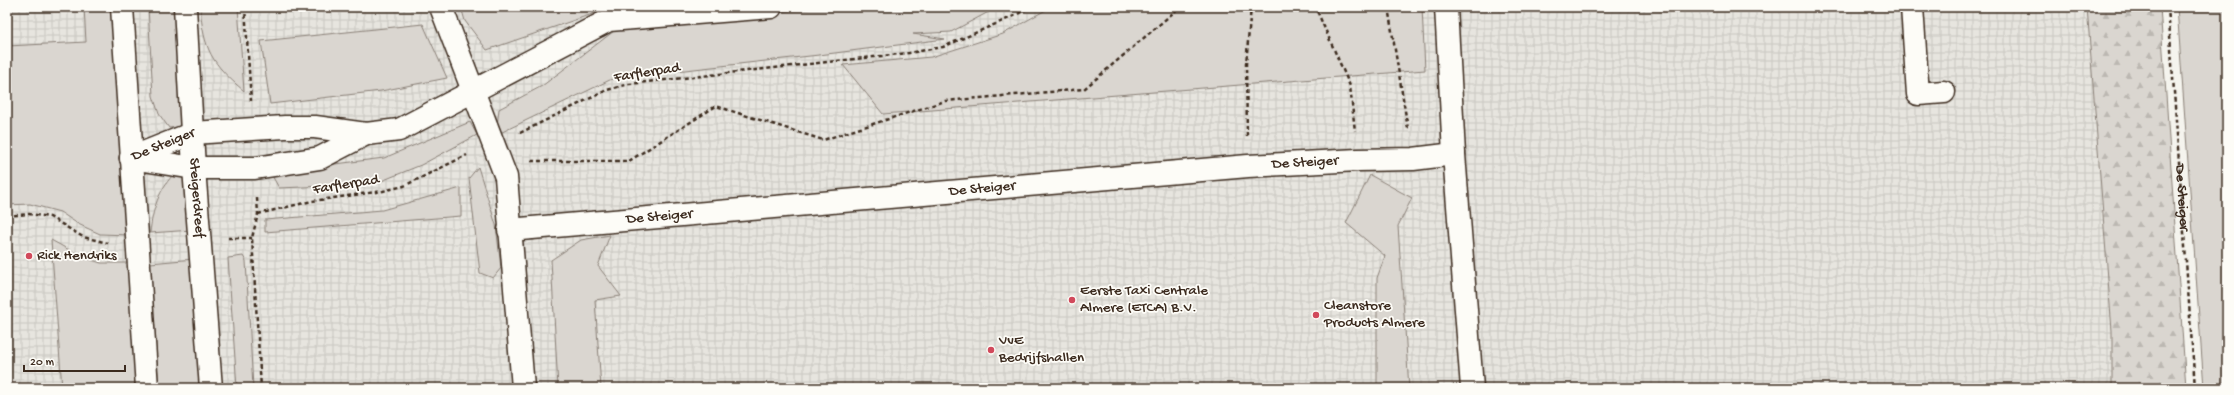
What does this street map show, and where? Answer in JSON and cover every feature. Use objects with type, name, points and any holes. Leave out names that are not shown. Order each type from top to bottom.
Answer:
[{"type":"street","points":[[122,7],[147,388]]},
{"type":"street","name":"Steigerdreef","points":[[185,7],[194,168],[211,388]]},
{"type":"street","points":[[440,7],[486,130],[506,177],[523,388]]},
{"type":"street","name":"De Steiger","points":[[131,158],[193,133],[315,127],[366,134],[399,130],[609,20],[771,7]]},
{"type":"street","points":[[1446,7],[1454,154],[1472,388]]},
{"type":"street","points":[[1912,7],[1918,94],[1944,92]]},
{"type":"street","name":"De Steiger","points":[[131,158],[194,168],[255,168],[320,158],[366,134]]},
{"type":"street","name":"De Steiger","points":[[510,230],[1248,166],[1358,160],[1413,159],[1454,154]]},
{"type":"path","name":"Farflerpad","points":[[258,214],[312,201],[383,191],[404,186],[465,156],[497,153],[607,90],[629,84],[901,54],[943,47],[1014,16],[1030,7]]},
{"type":"path","points":[[497,153],[629,161],[716,106],[823,140],[945,101],[1084,89],[1180,7]]},
{"type":"path","points":[[1248,166],[1246,64],[1251,7]]},
{"type":"path","points":[[1312,7],[1318,13],[1350,86],[1358,160]]},
{"type":"path","points":[[1388,7],[1413,159]]},
{"type":"path","name":"De Steiger","points":[[2168,7],[2194,388]]},
{"type":"shaded area","points":[[7,7],[2140,7],[2161,388],[7,388]]},
{"type":"green space","points":[[84,7],[114,7],[129,235],[100,234],[78,224],[60,212],[30,204],[7,205],[7,46],[86,42]]},
{"type":"green space","points":[[148,7],[179,7],[184,123],[179,127],[169,128],[159,114],[153,96]]},
{"type":"green space","points":[[200,7],[238,7],[244,91],[224,72],[211,55],[204,34]]},
{"type":"green space","points":[[461,7],[628,7],[604,10],[487,50],[465,21]]},
{"type":"green space","points":[[823,7],[998,7],[951,32],[913,34],[945,39],[614,78],[496,135],[499,109],[542,86],[614,31]]},
{"type":"green space","points":[[1051,7],[1422,7],[1425,70],[883,114],[843,65],[931,57],[1003,34]]},
{"type":"green space","points":[[2087,7],[2160,7],[2186,388],[2112,388],[2112,331]]},
{"type":"green space","points":[[2177,7],[2227,7],[2227,388],[2204,388]]},
{"type":"green space","points":[[423,24],[447,78],[381,91],[270,104],[261,41]]},
{"type":"green space","points":[[470,122],[477,135],[421,165],[374,184],[279,188],[270,172],[384,158]]},
{"type":"green space","points":[[478,167],[496,225],[501,268],[493,278],[480,273],[469,178]]},
{"type":"green space","points":[[176,172],[184,172],[192,230],[150,233],[157,200],[165,185]]},
{"type":"green space","points":[[1370,175],[1412,198],[1398,226],[1409,388],[1377,388],[1377,278],[1385,256],[1346,223]]},
{"type":"green space","points":[[461,188],[461,216],[265,232],[265,220],[382,210]]},
{"type":"green space","points":[[610,235],[598,266],[621,296],[595,300],[601,388],[558,388],[551,260],[581,240]]},
{"type":"green space","points":[[51,240],[82,257],[101,263],[130,263],[139,388],[62,388]]},
{"type":"green space","points":[[243,256],[246,261],[253,388],[237,388],[228,258]]},
{"type":"green space","points":[[194,259],[203,388],[159,388],[150,263]]},
{"type":"place","name":"Rick Hendriks","points":[[29,256]]},
{"type":"place","name":"Eerste Taxi Centrale Almere (ETCA) B.V.","points":[[1072,300]]},
{"type":"place","name":"Cleanstore Products Almere","points":[[1316,315]]},
{"type":"place","name":"VvE Bedrijfshallen","points":[[991,350]]}]
